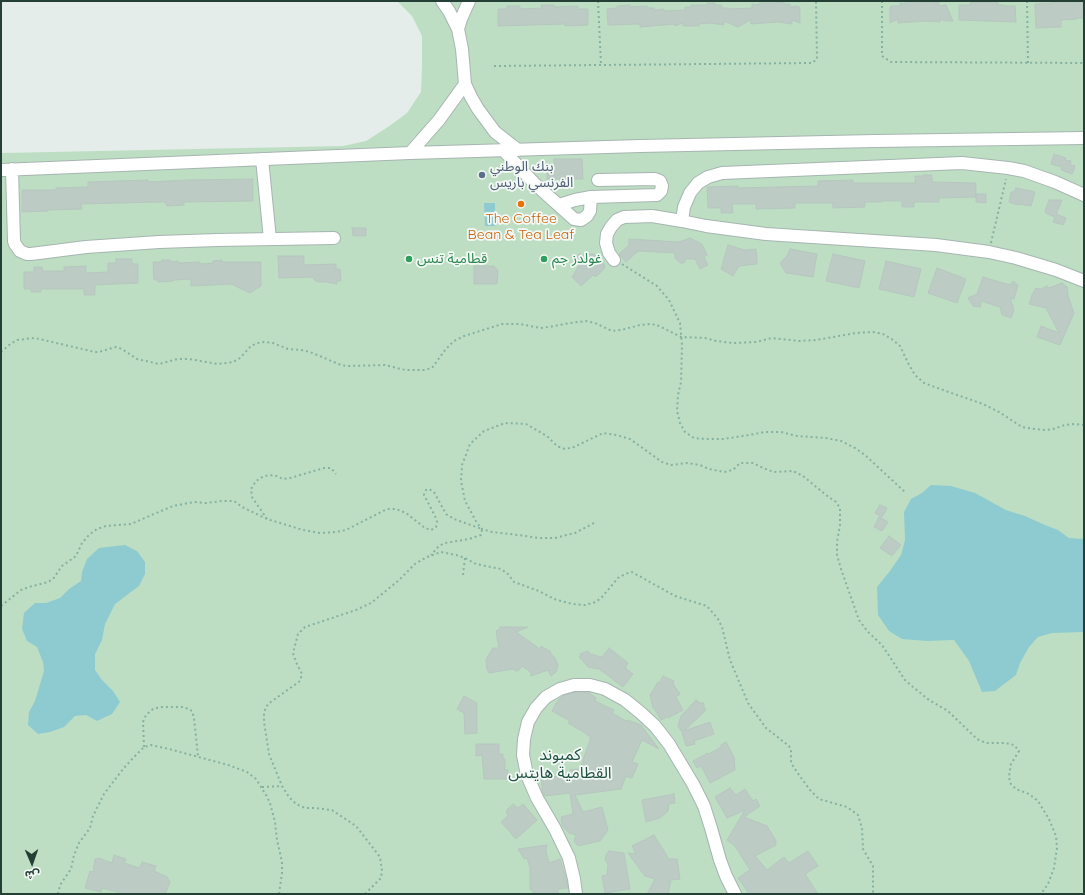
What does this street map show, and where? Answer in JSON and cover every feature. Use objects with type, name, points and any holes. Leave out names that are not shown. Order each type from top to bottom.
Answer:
[{"type":"street","points":[[442,1],[458,29],[462,49],[465,84],[474,103],[495,132],[518,150]]},
{"type":"street","points":[[458,29],[469,1]]},
{"type":"street","points":[[410,153],[439,120],[465,84]]},
{"type":"street","points":[[334,238],[217,240],[114,245],[27,254],[20,250],[15,244],[14,240],[6,170],[410,153],[859,141],[1084,138]]},
{"type":"street","points":[[504,151],[535,184],[571,217],[577,220],[584,219],[589,214],[591,197]]},
{"type":"street","points":[[262,159],[270,239]]},
{"type":"street","points":[[682,220],[684,207],[690,193],[698,183],[708,177],[722,173],[962,163],[1008,168],[1041,176],[1084,195]]},
{"type":"street","points":[[559,205],[591,197],[657,195],[661,191],[662,186],[660,181],[655,179],[598,180]]},
{"type":"street","points":[[614,260],[609,253],[606,243],[607,234],[611,226],[617,220],[624,217],[652,216],[682,220],[706,226],[766,234],[936,244],[989,252],[1016,258],[1056,270],[1084,281]]},
{"type":"street","points":[[576,894],[568,858],[555,829],[526,775],[523,755],[524,739],[528,722],[536,708],[546,697],[560,689],[574,685],[590,685],[605,690],[625,700],[656,726],[669,744],[704,806],[723,868],[735,894]]},
{"type":"path","points":[[598,1],[601,65]]},
{"type":"path","points":[[494,66],[812,63],[818,59],[816,1]]},
{"type":"path","points":[[882,1],[882,56],[891,62],[1084,63]]},
{"type":"path","points":[[1027,1],[1028,63]]},
{"type":"path","points":[[989,252],[1008,168]]},
{"type":"path","points":[[614,260],[657,286],[669,300],[680,323],[681,382],[677,411],[680,424],[685,432],[694,438],[706,439],[723,439],[765,432],[781,432],[797,436],[826,438],[841,441],[865,455],[906,492]]},
{"type":"path","points":[[1,352],[18,340],[35,338],[94,352],[100,352],[116,347],[122,349],[137,359],[159,364],[178,359],[218,364],[233,362],[240,358],[252,346],[264,342],[273,343],[288,349],[310,352],[341,365],[385,365],[405,370],[424,370],[432,368],[445,350],[464,336],[502,324],[520,324],[540,328],[553,327],[570,322],[586,321],[595,323],[612,331],[650,324],[658,325],[681,337],[701,337],[716,341],[734,343],[756,342],[772,338],[816,340],[856,333],[873,332],[883,334],[900,346],[915,375],[924,383],[983,404],[999,412],[1022,427],[1045,430],[1065,425],[1084,425]]},
{"type":"path","points":[[430,556],[439,546],[445,543],[469,539],[481,535],[482,529],[465,501],[460,481],[462,465],[470,444],[484,431],[506,423],[526,424],[547,436],[557,446],[566,449],[574,447],[603,433],[630,439],[662,462],[671,465],[687,463],[724,472],[733,470],[740,463],[752,463],[774,472],[793,471],[803,476],[836,502],[840,508],[837,555],[859,620],[868,632],[882,645],[905,680],[929,700],[948,711],[977,739],[986,743],[1005,743],[1014,745],[1019,751],[1011,764],[1009,776],[1010,783],[1016,789],[1029,794],[1038,801],[1049,819],[1056,836],[1054,868],[1048,884],[1041,894]]},
{"type":"path","points":[[267,519],[252,497],[251,489],[256,480],[264,476],[274,475],[283,479],[290,478],[324,468],[331,468],[336,474]]},
{"type":"path","points":[[1,606],[21,590],[48,582],[52,579],[62,566],[76,556],[82,543],[89,535],[97,530],[106,526],[132,524],[173,506],[194,502],[206,503],[234,501],[267,519],[303,530],[320,533],[346,530],[387,510],[396,509],[406,513],[425,528],[431,530],[436,526],[437,522],[424,495],[426,490],[429,489],[434,492],[446,514],[454,519],[492,532],[539,538],[555,538],[575,533],[594,523]]},
{"type":"path","points":[[365,894],[381,878],[382,871],[380,857],[356,826],[332,810],[305,808],[296,804],[289,797],[282,786],[269,754],[264,712],[268,704],[300,681],[302,674],[293,653],[298,634],[305,627],[356,610],[370,603],[398,581],[415,564],[441,552],[465,558],[476,564],[501,569],[508,574],[514,582],[572,604],[585,605],[596,602],[618,578],[632,572],[675,596],[707,606],[722,627],[730,660],[748,703],[766,728],[789,746],[791,750],[791,763],[799,775],[819,799],[847,807],[858,815],[862,828],[863,849],[873,866],[873,894]]},
{"type":"path","points":[[463,575],[465,558]]},
{"type":"path","points":[[144,747],[143,722],[146,715],[153,709],[161,707],[184,707],[192,711],[194,718],[198,756]]},
{"type":"path","points":[[58,894],[60,885],[71,869],[74,855],[79,843],[90,828],[93,816],[104,794],[123,769],[144,747],[151,745],[228,764],[247,772],[256,779],[270,803],[275,822],[282,862],[279,894]]},
{"type":"path","points":[[262,787],[282,786]]},
{"type":"green space","points":[[397,1],[1084,1],[1084,894],[1,894],[1,153],[343,146],[366,141],[407,113],[421,92],[422,36],[412,16]]},
{"type":"water","points":[[484,203],[495,203],[495,226],[485,226]]},
{"type":"water","points":[[931,485],[951,486],[975,493],[1006,510],[1025,516],[1058,530],[1069,538],[1084,539],[1084,632],[1052,633],[1038,637],[1029,647],[1020,663],[1016,675],[995,691],[982,692],[969,661],[954,640],[927,641],[902,639],[889,631],[878,615],[877,587],[901,555],[905,540],[904,512],[911,499],[922,493]]},
{"type":"water","points":[[125,545],[137,551],[145,562],[145,574],[139,586],[115,604],[105,624],[102,640],[95,654],[95,670],[113,691],[120,702],[112,714],[97,721],[86,715],[75,716],[64,727],[38,734],[28,725],[29,712],[35,701],[44,671],[43,662],[37,647],[27,641],[22,629],[24,613],[35,603],[46,603],[60,598],[69,589],[81,581],[82,572],[87,559],[99,548]]},
{"type":"building","points":[[906,1],[932,1],[932,3],[939,2],[939,6],[946,5],[953,21],[945,21],[941,19],[940,22],[927,21],[898,23],[898,19],[890,23],[890,7],[900,6],[900,3],[906,4]]},
{"type":"building","points":[[1053,1],[1083,1],[1084,18],[1061,20],[1061,27],[1036,28],[1035,4],[1053,3]]},
{"type":"building","points":[[776,2],[790,4],[790,7],[798,6],[800,8],[800,23],[792,20],[792,24],[778,22],[751,24],[750,20],[738,27],[724,21],[724,25],[710,23],[699,24],[699,26],[683,26],[683,23],[675,26],[675,24],[640,27],[640,24],[608,25],[607,9],[617,8],[617,6],[647,6],[648,8],[654,8],[655,10],[664,9],[664,11],[685,10],[685,7],[691,7],[691,5],[707,5],[707,3],[715,3],[715,5],[722,5],[722,8],[730,9],[752,8],[752,4],[759,5],[759,3]]},
{"type":"building","points":[[998,2],[998,5],[1015,6],[1016,22],[959,20],[959,5],[970,5],[970,3]]},
{"type":"building","points":[[541,5],[554,5],[554,7],[578,6],[578,9],[588,9],[588,25],[565,26],[565,24],[498,26],[498,9],[507,9],[507,6],[520,6],[520,9],[542,8]]},
{"type":"building","points":[[1054,154],[1066,158],[1065,160],[1071,161],[1070,165],[1075,166],[1072,174],[1061,170],[1062,167],[1051,164]]},
{"type":"building","points":[[554,159],[582,159],[583,179],[547,179],[547,167],[554,167]]},
{"type":"building","points":[[932,175],[932,182],[976,183],[976,197],[939,198],[939,202],[914,202],[914,207],[902,207],[902,201],[882,201],[865,202],[865,207],[833,208],[833,203],[795,203],[795,208],[756,209],[756,204],[732,204],[733,213],[721,213],[721,208],[708,208],[707,187],[738,186],[738,188],[818,186],[818,181],[853,180],[853,183],[915,183],[915,176]]},
{"type":"building","points":[[253,179],[253,201],[184,202],[184,205],[167,206],[165,202],[81,204],[82,209],[22,212],[22,190],[56,190],[56,188],[88,187],[88,182]]},
{"type":"building","points":[[1016,188],[1035,192],[1031,206],[1017,205],[1009,202],[1011,192],[1014,192]]},
{"type":"building","points":[[976,194],[986,194],[986,203],[976,202]]},
{"type":"building","points":[[1049,200],[1062,200],[1056,214],[1066,218],[1063,225],[1053,222],[1055,217],[1045,213]]},
{"type":"building","points":[[352,228],[366,228],[366,236],[353,236]]},
{"type":"building","points":[[690,238],[702,244],[707,255],[704,257],[708,265],[700,269],[695,259],[686,259],[684,263],[680,263],[675,258],[675,253],[638,251],[626,262],[619,254],[629,245],[629,239],[679,242]]},
{"type":"building","points":[[728,245],[744,250],[756,249],[757,264],[739,266],[733,276],[721,269]]},
{"type":"building","points":[[790,249],[817,254],[813,277],[786,273],[780,263],[787,256]]},
{"type":"building","points":[[586,252],[594,254],[605,265],[604,269],[596,277],[593,275],[581,286],[572,277],[579,265],[575,258],[580,253],[583,256]]},
{"type":"building","points":[[833,254],[865,261],[859,288],[826,281]]},
{"type":"building","points":[[278,256],[304,256],[304,265],[336,264],[336,269],[340,269],[341,281],[337,281],[337,284],[317,282],[314,280],[314,277],[279,278]]},
{"type":"building","points":[[116,259],[132,259],[132,264],[138,264],[138,283],[95,285],[95,295],[84,295],[84,289],[41,289],[41,292],[31,292],[31,289],[24,289],[24,272],[34,272],[34,267],[42,267],[43,271],[64,271],[64,267],[86,266],[86,273],[108,272],[108,263],[116,263]]},
{"type":"building","points":[[162,260],[170,260],[172,262],[178,261],[178,263],[200,262],[200,264],[213,263],[213,261],[222,260],[222,262],[261,262],[261,286],[250,293],[231,284],[191,286],[191,279],[158,282],[158,280],[154,280],[153,262],[161,262]]},
{"type":"building","points":[[886,261],[921,269],[914,297],[879,289]]},
{"type":"building","points":[[474,266],[494,266],[498,271],[497,284],[474,284]]},
{"type":"building","points":[[937,268],[966,279],[957,303],[928,293]]},
{"type":"building","points":[[983,277],[1010,285],[1013,281],[1018,285],[1014,299],[1010,298],[1014,310],[1011,318],[1002,315],[1000,307],[981,301],[981,307],[973,306],[968,298],[977,294]]},
{"type":"building","points":[[1062,283],[1067,287],[1068,296],[1074,313],[1060,345],[1037,337],[1041,326],[1059,333],[1046,308],[1029,304],[1036,288],[1041,289],[1047,286],[1049,288]]},
{"type":"building","points":[[880,505],[887,508],[882,517],[875,513]]},
{"type":"building","points":[[879,517],[888,522],[882,531],[874,527]]},
{"type":"building","points":[[889,536],[901,545],[892,556],[880,548]]},
{"type":"building","points":[[500,627],[528,627],[516,632],[540,649],[541,646],[551,652],[550,653],[555,658],[558,665],[556,672],[551,676],[548,670],[531,676],[531,672],[522,666],[518,671],[513,669],[489,673],[486,659],[493,648],[499,648],[496,631],[500,629]]},
{"type":"building","points":[[609,648],[628,663],[625,668],[633,674],[623,687],[599,669],[588,667],[579,657],[581,656],[580,654],[588,651],[590,654],[602,657]]},
{"type":"building","points":[[663,676],[674,681],[673,684],[680,694],[676,697],[683,710],[661,720],[653,708],[650,695]]},
{"type":"building","points":[[575,692],[588,692],[596,698],[595,701],[614,710],[612,713],[626,721],[628,720],[641,725],[659,749],[642,740],[632,762],[638,764],[632,778],[626,776],[621,789],[575,795],[583,812],[602,807],[608,830],[600,841],[578,846],[574,841],[576,835],[569,833],[562,825],[561,817],[573,814],[570,793],[545,796],[543,793],[541,778],[571,775],[570,770],[580,769],[591,737],[568,723],[570,721],[552,711],[558,700],[565,695]]},
{"type":"building","points":[[464,696],[477,703],[477,733],[465,734],[464,713],[457,709]]},
{"type":"building","points":[[696,700],[700,703],[704,703],[706,710],[684,731],[710,722],[714,734],[694,741],[695,744],[686,746],[682,732],[678,726],[681,716]]},
{"type":"building","points":[[726,742],[734,757],[735,770],[710,783],[701,766],[697,768],[693,761],[708,753],[709,754],[721,747],[721,745]]},
{"type":"building","points":[[476,744],[499,744],[499,754],[503,754],[503,759],[505,759],[505,770],[508,770],[508,779],[484,779],[482,755],[476,756]]},
{"type":"building","points":[[730,788],[736,795],[745,789],[753,801],[756,799],[760,806],[744,817],[767,826],[776,841],[776,845],[755,856],[767,870],[784,857],[789,863],[808,851],[818,866],[805,874],[818,894],[749,894],[738,878],[750,870],[735,846],[727,840],[745,810],[727,818],[715,797]]},
{"type":"building","points":[[674,794],[675,803],[669,804],[668,811],[660,818],[646,822],[642,800]]},
{"type":"building","points":[[513,804],[518,808],[523,804],[537,820],[516,839],[501,822],[508,816],[506,811]]},
{"type":"building","points":[[654,835],[669,859],[677,859],[680,879],[671,880],[668,894],[647,894],[655,879],[645,876],[628,853],[636,854],[632,846]]},
{"type":"building","points":[[547,845],[546,851],[549,863],[560,859],[568,888],[558,889],[558,894],[533,894],[533,890],[530,890],[530,868],[527,858],[524,859],[518,849]]},
{"type":"building","points":[[609,851],[624,853],[630,889],[605,893],[602,876],[607,875],[608,864],[605,860]]},
{"type":"building","points":[[114,855],[126,859],[124,863],[140,868],[142,862],[156,866],[154,871],[167,877],[170,882],[165,894],[117,894],[118,892],[102,888],[101,892],[85,888],[90,871],[93,872],[95,859],[99,858],[112,863]]},
{"type":"place","name":"بنك الوطني الفرنسي باريس","points":[[482,175]]},
{"type":"place","name":"The Coffee Bean & Tea Leaf","points":[[521,204]]},
{"type":"place","name":"قطامية تنس","points":[[409,259]]},
{"type":"place","name":"غولدز جم","points":[[544,259]]},
{"type":"district","name":"كمبوند القطامية هايتس","points":[[560,764]]}]
